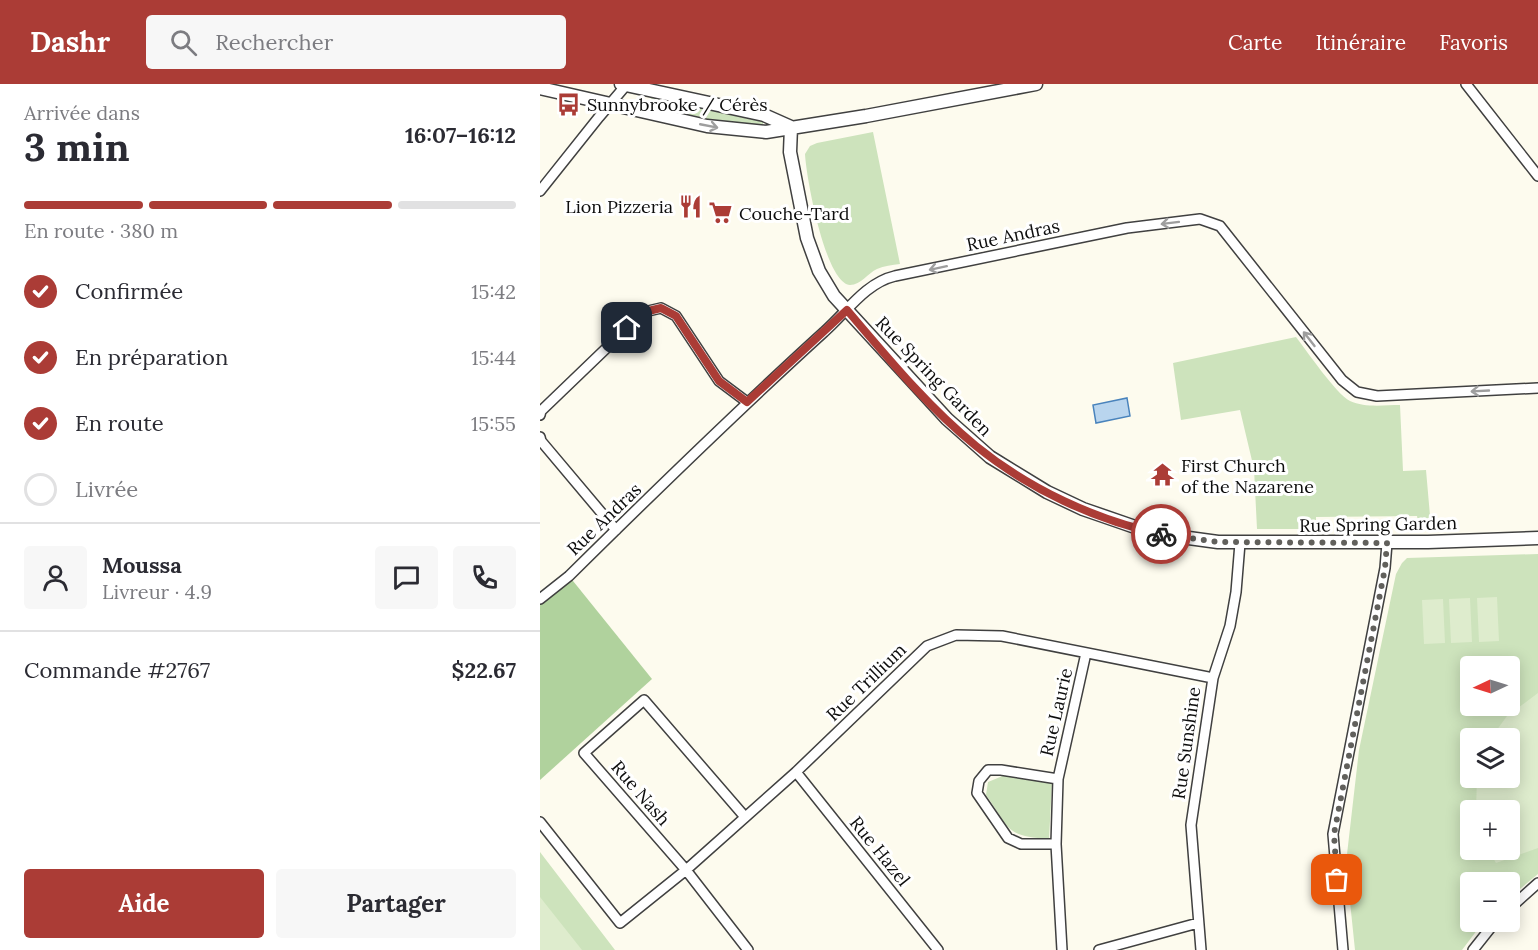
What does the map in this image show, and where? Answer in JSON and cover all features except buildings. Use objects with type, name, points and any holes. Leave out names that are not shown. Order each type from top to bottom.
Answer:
[{"type":"street","points":[[540,191],[625,84],[764,115],[791,127]]},
{"type":"street","points":[[540,88],[707,126],[766,132],[866,116],[1002,87],[1036,84]]},
{"type":"street","points":[[1467,84],[1538,176]]},
{"type":"street","name":"Rue Spring Garden","points":[[791,127],[791,160],[809,246],[824,279],[847,310],[947,419],[990,457],[1026,480],[1083,509],[1130,526],[1174,536],[1240,543],[1387,543],[1538,538]]},
{"type":"street","name":"Rue Andras","points":[[540,599],[569,576],[747,402],[876,283],[895,276],[1127,228],[1200,219],[1220,226],[1342,380],[1357,392],[1377,396],[1538,388]]},
{"type":"street","points":[[540,416],[542,411],[644,312],[661,308],[676,316],[719,381],[747,402]]},
{"type":"street","points":[[540,437],[616,530]]},
{"type":"street","name":"Rue Sunshine","points":[[1201,950],[1191,825],[1212,678],[1230,626],[1236,592],[1240,543]]},
{"type":"street","points":[[1343,950],[1334,834],[1385,568],[1387,543]]},
{"type":"street","name":"Rue Trillium","points":[[686,870],[796,772],[927,646],[956,634],[1002,636],[1212,678]]},
{"type":"street","name":"Rue Laurie","points":[[1062,950],[1056,844],[1058,779],[1086,653]]},
{"type":"street","name":"Rue Nash","points":[[686,870],[584,753],[644,700],[745,817]]},
{"type":"street","name":"Rue Laurie","points":[[1056,844],[1021,844],[1008,838],[977,793],[979,781],[988,770],[1058,779]]},
{"type":"street","name":"Rue Hazel","points":[[796,772],[938,950]]},
{"type":"street","points":[[540,822],[620,923],[686,870],[748,950]]},
{"type":"street","points":[[1520,899],[1538,883]]},
{"type":"street","points":[[1099,950],[1198,923]]},
{"type":"street","points":[[1473,950],[1487,932]]},
{"type":"green space","points":[[652,98],[763,122],[763,125],[713,120],[651,106],[647,101]]},
{"type":"green space","points":[[873,132],[900,264],[877,269],[858,283],[850,285],[841,280],[825,248],[813,205],[805,154],[810,146],[817,143]]},
{"type":"green space","points":[[1296,337],[1330,381],[1350,401],[1368,405],[1400,405],[1403,471],[1426,470],[1431,527],[1419,528],[1417,516],[1316,517],[1316,529],[1257,529],[1254,469],[1240,410],[1181,420],[1173,363]]},
{"type":"green space","points":[[1538,554],[1538,874],[1520,889],[1520,872],[1460,872],[1460,932],[1476,932],[1462,950],[1355,950],[1346,863],[1359,750],[1396,574],[1407,558]]},
{"type":"green space","points":[[569,576],[652,679],[540,780],[540,599]]},
{"type":"green space","points":[[1497,597],[1499,641],[1479,642],[1477,598]]},
{"type":"green space","points":[[1470,598],[1472,642],[1451,643],[1449,599]]},
{"type":"green space","points":[[1443,599],[1445,643],[1424,644],[1422,600]]},
{"type":"green space","points":[[1538,693],[1538,848],[1520,854],[1520,800],[1476,800],[1477,788],[1520,788],[1520,728],[1498,728],[1507,716],[1520,716],[1520,706]]},
{"type":"green space","points":[[1005,775],[1052,783],[1049,839],[1016,833],[1000,816],[986,795],[988,782]]},
{"type":"green space","points":[[540,852],[615,950],[540,950]]},
{"type":"green space","points":[[540,897],[582,950],[540,950]]},
{"type":"water","points":[[1127,398],[1130,416],[1096,423],[1093,405]]},
{"type":"way so far","points":[[1161,534],[1218,542],[1259,544],[1387,543],[1385,568],[1334,834],[1337,880]]},
{"type":"place","name":"Sunnybrooke / Cérès","points":[[569,104]]},
{"type":"place","name":"Lion Pizzeria","points":[[691,206]]},
{"type":"place","name":"Couche-Tard","points":[[721,213]]},
{"type":"place","name":"First Church of the Nazarene","points":[[1163,475]]},
{"type":"route","points":[[627,328],[644,312],[661,308],[676,316],[719,381],[747,402],[847,310],[938,411],[990,457],[1071,504],[1122,523],[1161,534]]}]
